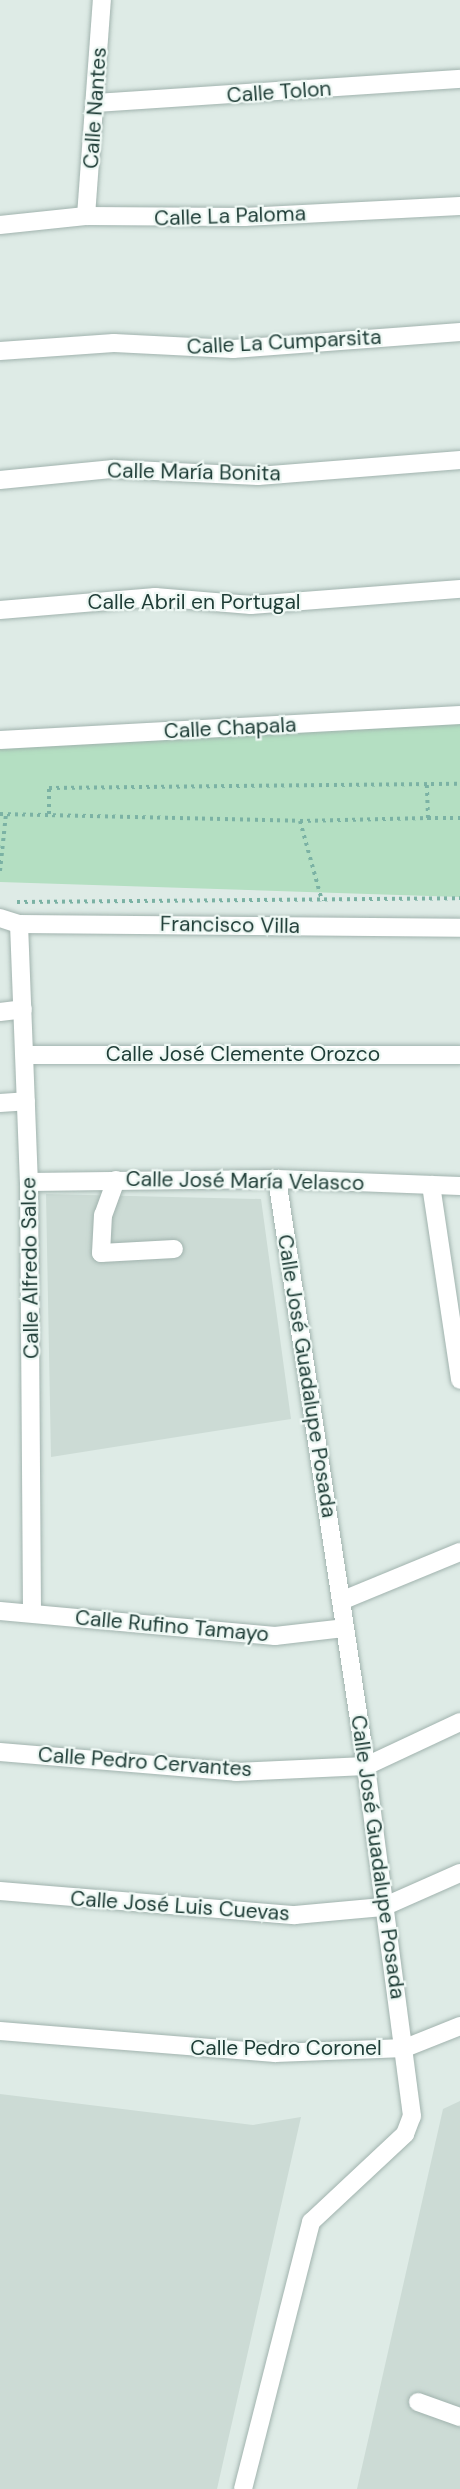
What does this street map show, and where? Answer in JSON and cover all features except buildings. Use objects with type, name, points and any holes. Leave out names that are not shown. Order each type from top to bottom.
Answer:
[{"type":"street","name":"Calle Nantes","points":[[86,216],[97,103],[102,0]]},
{"type":"street","name":"Calle Tolon","points":[[97,103],[460,79]]},
{"type":"street","name":"Calle La Paloma","points":[[0,225],[86,216],[244,218],[460,206]]},
{"type":"street","name":"Calle La Cumparsita","points":[[0,351],[114,343],[232,349],[460,332]]},
{"type":"street","name":"Calle María Bonita","points":[[0,480],[113,469],[258,476],[460,460]]},
{"type":"street","name":"Calle Abril en Portugal","points":[[0,610],[155,597],[251,605],[460,589]]},
{"type":"street","name":"Calle Chapala","points":[[0,740],[460,715]]},
{"type":"street","name":"Francisco Villa","points":[[0,918],[19,924],[460,928]]},
{"type":"street","name":"Calle Alfredo Salce","points":[[19,924],[29,1182],[32,1611]]},
{"type":"street","points":[[0,1012],[23,1009]]},
{"type":"street","name":"Calle José Clemente Orozco","points":[[25,1055],[460,1055]]},
{"type":"street","points":[[0,1103],[26,1101]]},
{"type":"street","name":"Calle José María Velasco","points":[[29,1182],[277,1179],[460,1186]]},
{"type":"street","name":"Calle José Guadalupe Posada","points":[[243,2489],[311,2222],[408,2128],[405,2048],[383,1907],[366,1766],[277,1179]]},
{"type":"street","points":[[116,1180],[103,1215],[101,1253],[174,1249]]},
{"type":"street","points":[[431,1185],[460,1373]]},
{"type":"street","points":[[341,1601],[460,1552]]},
{"type":"street","name":"Calle Rufino Tamayo","points":[[0,1611],[32,1611],[255,1635],[344,1628]]},
{"type":"street","name":"Calle Pedro Cervantes","points":[[0,1752],[236,1772],[366,1766],[460,1722]]},
{"type":"street","name":"Calle José Luis Cuevas","points":[[0,1891],[263,1915],[383,1907],[460,1873]]},
{"type":"street","name":"Calle Pedro Coronel","points":[[0,2031],[228,2052],[405,2048],[460,2026]]},
{"type":"street","points":[[418,2402],[460,2417]]},
{"type":"path","points":[[49,814],[49,788],[460,783]]},
{"type":"path","points":[[427,784],[428,818]]},
{"type":"path","points":[[0,814],[300,821],[460,818]]},
{"type":"path","points":[[0,871],[6,814]]},
{"type":"path","points":[[300,821],[322,902]]},
{"type":"path","points":[[12,902],[322,902],[460,898]]},
{"type":"shaded area","points":[[46,1194],[261,1199],[291,1419],[51,1457]]},
{"type":"shaded area","points":[[0,2094],[253,2125],[301,2117],[217,2489],[0,2489]]},
{"type":"shaded area","points":[[460,2101],[460,2489],[357,2489],[443,2109]]},
{"type":"green space","points":[[460,718],[460,897],[0,882],[0,742]]}]
